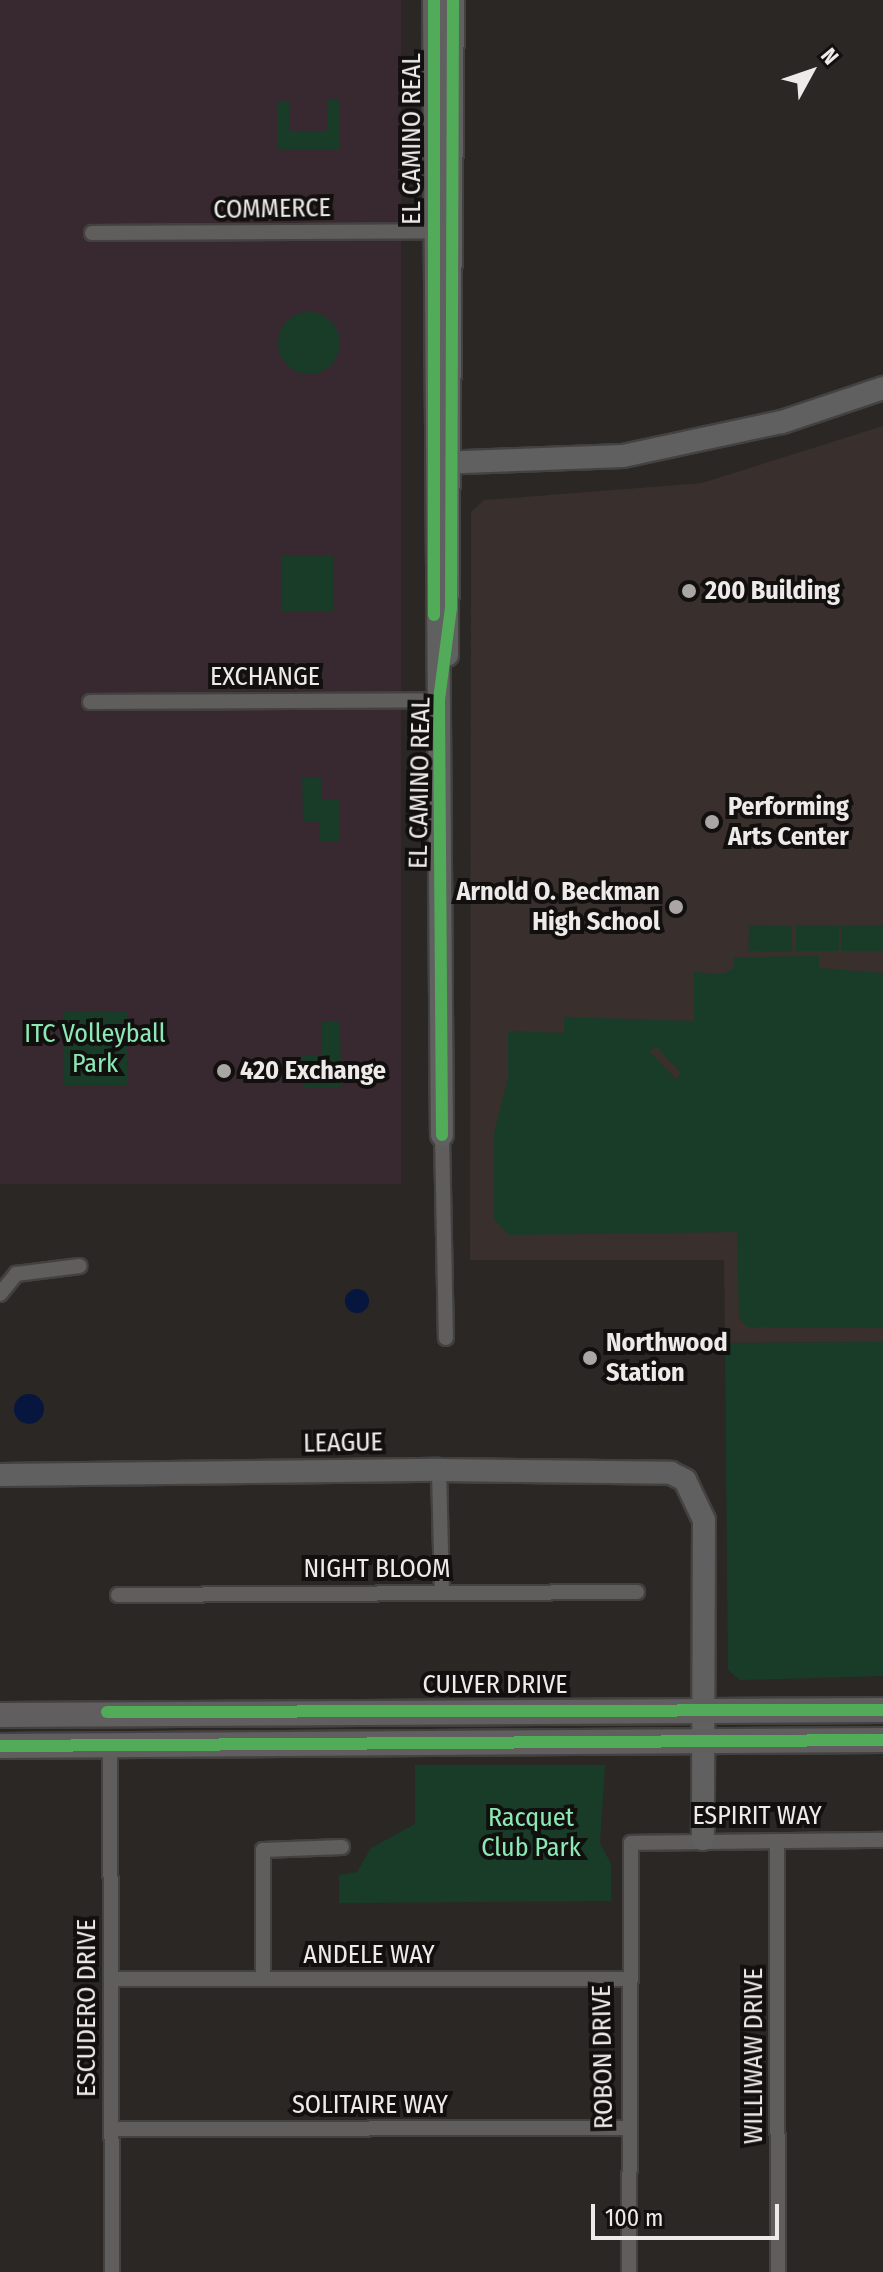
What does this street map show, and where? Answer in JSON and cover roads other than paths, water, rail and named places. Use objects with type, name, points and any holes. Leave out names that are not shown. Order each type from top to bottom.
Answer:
[{"type":"main road","name":"CULVER DRIVE","points":[[0,1715],[703,1707],[883,1710]]},
{"type":"main road","name":"CULVER DRIVE","points":[[0,1746],[883,1740]]},
{"type":"street","name":"EL CAMINO REAL","points":[[434,0],[444,230]]},
{"type":"street","name":"EL CAMINO REAL","points":[[442,1135],[439,700],[451,608],[444,463],[444,230],[453,0]]},
{"type":"street","name":"COMMERCE","points":[[92,233],[444,230]]},
{"type":"street","points":[[444,463],[623,456],[782,422],[883,388]]},
{"type":"street","name":"EXCHANGE","points":[[90,702],[439,700]]},
{"type":"street","points":[[442,1135],[446,1338]]},
{"type":"street","points":[[0,1294],[16,1274],[79,1266]]},
{"type":"street","points":[[439,1470],[442,1593]]},
{"type":"street","name":"LEAGUE","points":[[0,1475],[439,1470],[671,1473],[685,1480],[704,1520],[703,1707]]},
{"type":"street","name":"NIGHT BLOOM","points":[[118,1595],[637,1592]]},
{"type":"street","points":[[703,1707],[703,1839]]},
{"type":"street","name":"ESCUDERO DRIVE","points":[[110,1744],[112,2272]]},
{"type":"street","name":"ESPIRIT WAY","points":[[631,1843],[703,1839],[883,1840]]},
{"type":"street","name":"WILLIWAW DRIVE","points":[[777,1841],[778,2272]]},
{"type":"street","name":"ROBON DRIVE","points":[[629,2272],[626,1979],[631,1843]]},
{"type":"street","points":[[263,1979],[263,1850],[342,1847]]},
{"type":"street","name":"ANDELE WAY","points":[[111,1979],[626,1979]]},
{"type":"street","name":"SOLITAIRE WAY","points":[[112,2129],[628,2128]]},
{"type":"water","points":[[357,1289],[366,1292],[369,1301],[366,1310],[357,1313],[348,1310],[345,1301],[348,1292]]},
{"type":"water","points":[[29,1394],[35,1395],[43,1403],[43,1415],[35,1423],[29,1424],[23,1423],[15,1415],[14,1409],[15,1403],[23,1395]]},
{"type":"place","name":"200 Building","points":[[689,591]]},
{"type":"place","name":"Performing Arts Center","points":[[712,822]]},
{"type":"place","name":"Arnold O. Beckman High School","points":[[676,907]]},
{"type":"place","name":"420 Exchange","points":[[224,1071]]},
{"type":"place","name":"Northwood Station","points":[[590,1358]]},
{"type":"park label","name":"ITC Volleyball Park","points":[[95,1049]]},
{"type":"park label","name":"Racquet Club Park","points":[[531,1833]]}]
